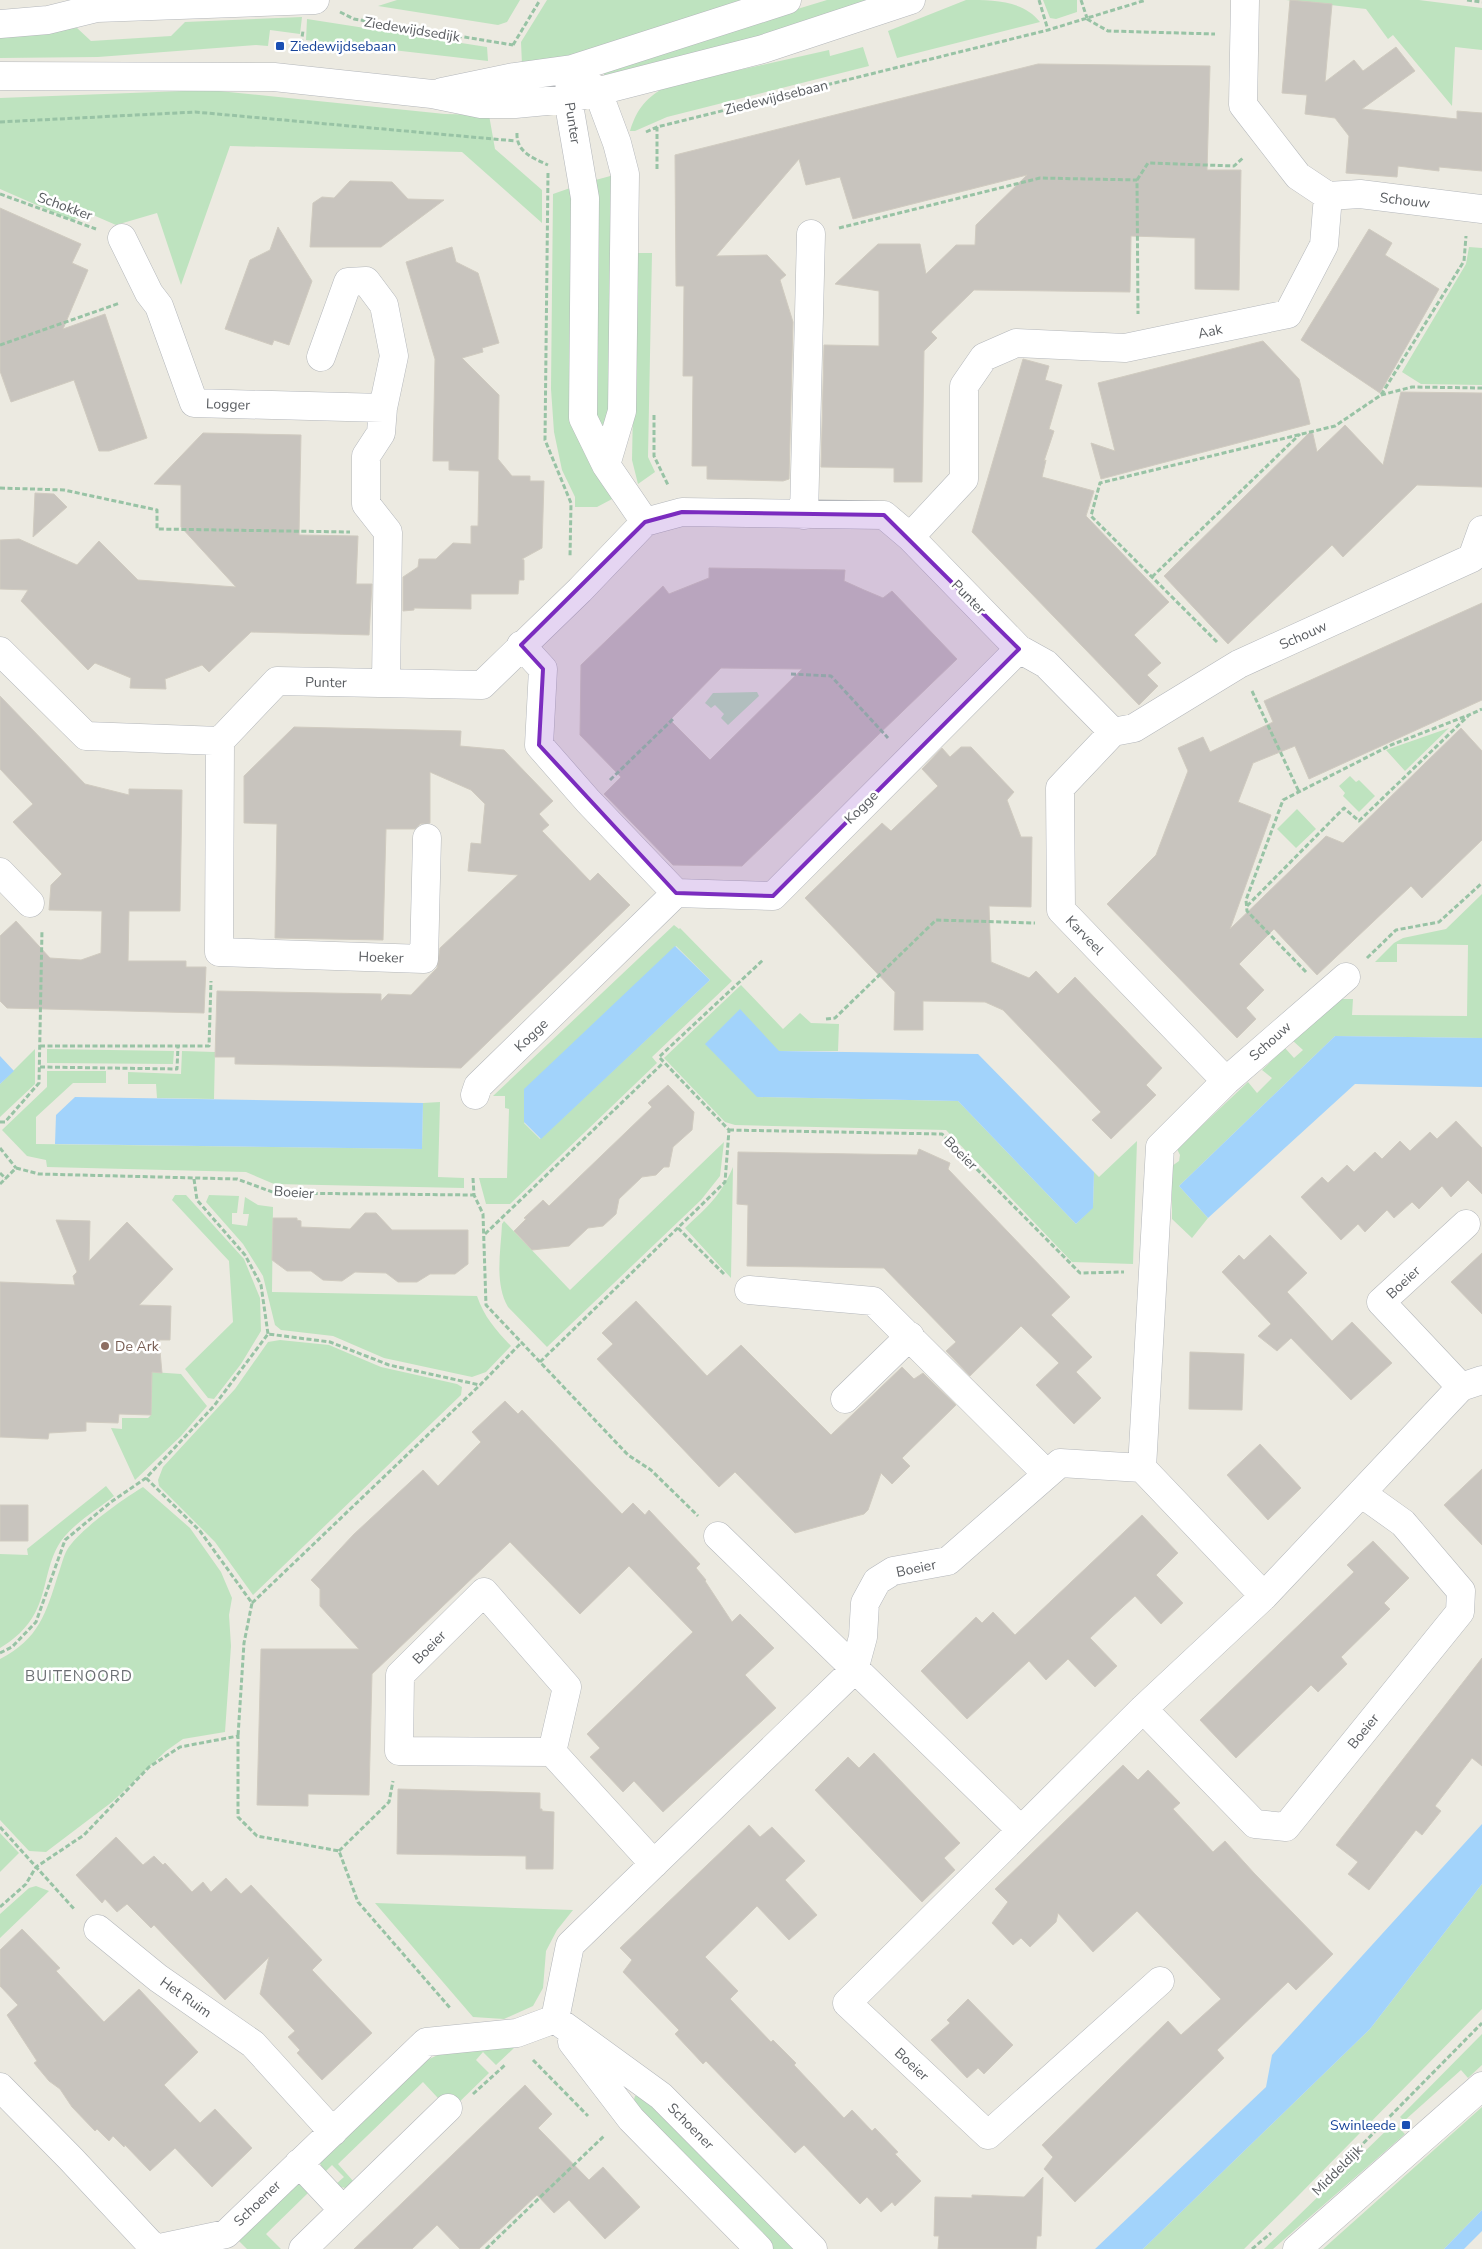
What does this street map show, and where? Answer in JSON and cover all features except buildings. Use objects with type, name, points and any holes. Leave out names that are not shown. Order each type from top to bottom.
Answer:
[{"type":"street","points":[[0,24],[48,20],[97,8],[315,0]]},
{"type":"street","points":[[432,94],[514,76],[572,69],[787,0]]},
{"type":"street","points":[[0,76],[274,77],[432,94],[481,104],[515,104],[568,99],[763,49],[911,0]]},
{"type":"street","points":[[1245,0],[1243,105],[1298,176],[1328,196]]},
{"type":"street","name":"Punter","points":[[572,69],[598,92],[617,144],[625,174],[622,411],[606,465]]},
{"type":"street","name":"Punter","points":[[572,69],[568,99],[585,198],[583,418],[606,465],[645,522]]},
{"type":"street","name":"Schouw","points":[[1328,196],[1360,194],[1476,208]]},
{"type":"street","name":"Aak","points":[[910,537],[964,479],[964,386],[984,357],[1016,343],[1125,348],[1288,314],[1324,245],[1328,196]]},
{"type":"street","points":[[804,515],[811,234]]},
{"type":"street","name":"Logger","points":[[122,238],[149,293],[159,306],[194,403],[383,408]]},
{"type":"street","points":[[321,357],[348,282],[366,281],[384,306],[394,356],[383,408],[381,432],[366,456],[366,504],[388,532],[386,683]]},
{"type":"street","name":"Punter","points":[[220,741],[277,681],[482,684],[580,590],[645,522],[682,512],[884,515],[910,537],[1019,649],[1046,664],[1113,732]]},
{"type":"street","name":"Schouw","points":[[1113,732],[1134,728],[1239,664],[1472,558],[1482,530]]},
{"type":"street","points":[[521,645],[543,669],[539,745],[588,801],[676,893]]},
{"type":"street","name":"Kogge","points":[[475,1095],[478,1086],[676,893],[773,896],[1019,649]]},
{"type":"street","points":[[0,651],[86,736],[220,741],[219,952]]},
{"type":"street","name":"Karveel","points":[[1113,732],[1060,788],[1061,910],[1226,1081]]},
{"type":"street","name":"Hoeker","points":[[219,952],[424,959],[427,838]]},
{"type":"street","points":[[0,872],[30,902]]},
{"type":"street","name":"Schouw","points":[[1226,1081],[1336,984]]},
{"type":"street","points":[[1226,1081],[1160,1147],[1142,1468],[1264,1596]]},
{"type":"street","name":"Boeier","points":[[1160,1981],[988,2135],[847,2003],[1143,1709],[1264,1596],[1361,1493],[1472,1383],[1381,1302],[1466,1224]]},
{"type":"street","points":[[749,1290],[873,1301],[1046,1473]]},
{"type":"street","points":[[845,1400],[910,1336]]},
{"type":"street","name":"Boeier","points":[[854,1670],[863,1637],[865,1603],[877,1582],[894,1571],[948,1561],[1046,1473],[1060,1463],[1142,1468]]},
{"type":"street","name":"Boeier","points":[[1143,1709],[1255,1824],[1286,1827],[1460,1612],[1461,1591],[1403,1523],[1361,1493]]},
{"type":"street","points":[[718,1536],[1021,1830]]},
{"type":"street","name":"Boeier","points":[[399,1751],[400,1675],[484,1592],[567,1687],[552,1752]]},
{"type":"street","points":[[759,2249],[631,2119],[555,2019],[570,1945],[854,1670]]},
{"type":"street","points":[[399,1751],[552,1752],[654,1864]]},
{"type":"street","name":"Het Ruim","points":[[98,1929],[158,1978],[253,2044],[333,2132]]},
{"type":"street","name":"Schoener","points":[[154,2249],[226,2234],[426,2042],[517,2033],[555,2019],[661,2096],[813,2249]]},
{"type":"street","points":[[1297,2249],[1482,2086]]},
{"type":"street","points":[[0,2087],[154,2249]]},
{"type":"street","points":[[303,2249],[444,2112]]},
{"type":"street","points":[[298,2163],[343,2210]]},
{"type":"path","name":"Ziedewijdsedijk","points":[[315,0],[354,19],[514,45]]},
{"type":"path","points":[[514,76],[514,45],[540,0]]},
{"type":"path","points":[[1039,0],[1048,30]]},
{"type":"path","points":[[1081,0],[1087,18],[1108,31],[1244,35]]},
{"type":"path","name":"Ziedewijdsebaan","points":[[617,144],[657,127],[1048,30],[1146,0]]},
{"type":"path","points":[[1467,0],[1482,2]]},
{"type":"path","points":[[515,104],[516,141],[525,154],[548,165],[578,157]]},
{"type":"path","points":[[0,122],[195,112],[516,141]]},
{"type":"path","points":[[657,127],[657,177]]},
{"type":"path","points":[[1138,346],[1137,180],[1148,164],[1234,166],[1268,137]]},
{"type":"path","points":[[811,234],[1040,178],[1137,180]]},
{"type":"path","name":"Schokker","points":[[0,194],[122,238]]},
{"type":"path","points":[[1380,395],[1464,261],[1476,208]]},
{"type":"path","points":[[0,345],[149,293]]},
{"type":"path","points":[[1299,792],[1239,664],[1091,516],[1100,483],[1335,426],[1380,395],[1412,387],[1482,388]]},
{"type":"path","points":[[654,406],[654,456],[682,512]]},
{"type":"path","points":[[1152,577],[1301,434]]},
{"type":"path","points":[[0,488],[64,490],[157,510],[157,529],[388,532]]},
{"type":"path","points":[[791,674],[831,676],[908,759]]},
{"type":"path","points":[[1482,708],[1469,715],[1391,745],[1283,800],[1246,900],[1247,911],[1336,984],[1396,930],[1439,922],[1482,883]]},
{"type":"path","points":[[1247,906],[1344,808],[1359,821],[1469,715]]},
{"type":"path","points":[[588,801],[673,719]]},
{"type":"path","points":[[0,1122],[5,1122],[39,1083],[43,916],[30,902]]},
{"type":"path","points":[[826,1019],[835,1018],[936,920],[1032,924],[1061,910]]},
{"type":"path","points":[[40,1046],[209,1046],[211,970],[219,952]]},
{"type":"path","points":[[540,1362],[725,1182],[729,1130],[659,1057],[763,960]]},
{"type":"path","points":[[40,1067],[117,1070],[177,1069],[178,1046]]},
{"type":"path","points":[[485,1234],[663,1063]]},
{"type":"path","name":"Boeier","points":[[729,1130],[942,1134],[1080,1273],[1152,1272]]},
{"type":"path","points":[[0,1148],[16,1168],[0,1184]]},
{"type":"path","name":"Boeier","points":[[16,1168],[39,1174],[237,1179],[275,1193],[474,1195]]},
{"type":"path","points":[[0,1173],[6,1179]]},
{"type":"path","points":[[473,1178],[474,1195],[483,1214],[486,1305],[628,1455],[651,1470],[718,1536]]},
{"type":"path","points":[[0,1652],[12,1647],[36,1622],[65,1540],[111,1502],[146,1478],[214,1406],[268,1334],[261,1285],[245,1254],[197,1200],[194,1179]]},
{"type":"path","points":[[678,1228],[738,1288],[749,1290]]},
{"type":"path","points":[[268,1334],[330,1342],[389,1365],[480,1385]]},
{"type":"path","points":[[339,1851],[257,1836],[238,1817],[238,1736],[244,1643],[252,1602],[480,1385],[522,1342]]},
{"type":"path","points":[[146,1478],[200,1531],[252,1602]]},
{"type":"path","points":[[0,1907],[26,1884],[36,1867],[84,1836],[149,1767],[180,1747],[238,1736]]},
{"type":"path","points":[[339,1851],[389,1802],[399,1751]]},
{"type":"path","points":[[0,1827],[86,1923],[98,1929]]},
{"type":"path","points":[[339,1851],[358,1902],[475,2036]]},
{"type":"path","name":"Middeldijk","points":[[1333,2174],[1482,2023]]},
{"type":"path","points":[[444,2112],[453,2113],[523,2048],[517,2033]]},
{"type":"path","points":[[486,2249],[606,2135]]},
{"type":"path","points":[[1252,2249],[1273,2231]]},
{"type":"highlighted area","points":[[682,512],[884,515],[1019,649],[773,896],[676,893],[539,745],[543,669],[521,645],[645,522]]},
{"type":"green space","points":[[397,0],[520,0],[507,22],[498,25],[378,6]]},
{"type":"green space","points":[[547,0],[761,0],[582,54],[522,65],[521,42]]},
{"type":"green space","points":[[827,0],[881,0],[619,79],[604,77],[604,73],[619,63]]},
{"type":"green space","points":[[966,0],[996,1],[1016,5],[1025,9],[1040,22],[897,58],[888,31]]},
{"type":"green space","points":[[1043,0],[1077,0],[1077,12],[1056,19],[1050,18]]},
{"type":"green space","points":[[1286,0],[1419,0],[1482,8],[1482,50],[1455,47],[1452,106],[1393,35],[1388,39],[1366,9]]},
{"type":"green space","points":[[302,17],[300,34],[270,30],[268,46],[256,45],[98,57],[0,58],[0,32],[77,28],[91,41],[171,36],[185,22]]},
{"type":"green space","points":[[307,19],[487,47],[488,61],[306,40]]},
{"type":"green space","points":[[863,47],[869,66],[667,117],[635,131],[630,131],[636,116],[648,99],[667,86],[829,50],[830,56]]},
{"type":"green space","points":[[209,90],[445,114],[489,115],[495,149],[542,190],[542,223],[462,152],[230,146],[181,285],[157,213],[116,225],[93,215],[71,220],[0,189],[0,98]]},
{"type":"green space","points":[[614,175],[608,425],[597,426],[592,181]]},
{"type":"green space","points":[[573,187],[572,406],[614,498],[597,507],[575,507],[575,497],[562,470],[554,432],[551,389],[553,194]]},
{"type":"green space","points":[[1469,247],[1482,248],[1482,385],[1421,384],[1402,372],[1466,264]]},
{"type":"green space","points":[[636,253],[652,253],[648,457],[655,472],[638,484],[632,460]]},
{"type":"green space","points":[[757,692],[759,696],[728,725],[721,718],[724,714],[715,705],[711,708],[705,703],[713,693]]},
{"type":"green space","points":[[1449,728],[1405,771],[1386,750]]},
{"type":"green space","points":[[1350,776],[1356,782],[1359,780],[1375,796],[1359,812],[1343,796],[1345,793],[1339,786]]},
{"type":"green space","points":[[1297,809],[1316,829],[1296,848],[1277,829]]},
{"type":"green space","points":[[1482,894],[1482,1038],[1335,1036],[1179,1186],[1208,1218],[1192,1238],[1172,1219],[1172,1166],[1179,1161],[1180,1155],[1177,1149],[1248,1082],[1257,1093],[1272,1078],[1262,1070],[1285,1048],[1294,1058],[1303,1050],[1292,1040],[1335,999],[1353,999],[1352,1015],[1467,1016],[1468,945],[1397,944],[1397,962],[1375,962],[1394,943],[1403,938],[1446,929]]},
{"type":"green space","points":[[674,925],[680,928],[732,981],[652,1057],[657,1063],[510,1204],[486,1204],[479,1178],[507,1178],[509,1109],[505,1108],[505,1096],[493,1096]],"holes":[[[676,946],[710,980],[540,1139],[524,1123]]]},
{"type":"green space","points":[[741,985],[783,1029],[800,1013],[811,1023],[839,1024],[838,1051],[779,1051],[757,1097],[958,1101],[1076,1224],[1093,1207],[1094,1172],[1099,1177],[1137,1141],[1133,1264],[1072,1262],[946,1130],[735,1125],[725,1122],[664,1058]]},
{"type":"green space","points":[[35,1049],[35,1084],[0,1117],[0,1084]]},
{"type":"green space","points":[[47,1049],[174,1051],[173,1064],[47,1063]]},
{"type":"green space","points":[[182,1051],[215,1052],[214,1099],[157,1098],[156,1084],[128,1084],[128,1072],[181,1074]]},
{"type":"green space","points":[[47,1071],[106,1071],[106,1083],[73,1083],[36,1117],[36,1144],[422,1149],[423,1103],[440,1102],[438,1177],[464,1178],[464,1188],[274,1184],[246,1172],[47,1167],[46,1160],[27,1156],[2,1130],[47,1087]]},
{"type":"green space","points":[[724,1142],[720,1176],[701,1200],[547,1347],[508,1307],[501,1288],[500,1277],[502,1224],[504,1221],[570,1290]]},
{"type":"green space","points":[[733,1167],[731,1278],[685,1228],[718,1194]]},
{"type":"green space","points":[[175,1195],[186,1195],[244,1259],[260,1298],[261,1331],[241,1364],[214,1399],[208,1398],[185,1369],[233,1322],[229,1261],[172,1200]]},
{"type":"green space","points":[[209,1195],[239,1196],[237,1213],[232,1213],[232,1224],[247,1226],[249,1214],[243,1214],[245,1197],[258,1205],[273,1207],[272,1292],[477,1296],[495,1329],[511,1346],[486,1372],[472,1377],[384,1358],[333,1336],[281,1330],[275,1325],[263,1276],[243,1244],[206,1202]]},
{"type":"green space","points":[[280,1340],[329,1345],[381,1367],[457,1384],[462,1387],[461,1395],[253,1595],[215,1542],[159,1486],[158,1480],[163,1467],[235,1389],[268,1342]]},
{"type":"green space","points":[[152,1372],[181,1374],[207,1406],[181,1436],[135,1480],[111,1428],[122,1429],[122,1418],[148,1418],[151,1415]]},
{"type":"green space","points":[[106,1486],[114,1496],[66,1534],[52,1558],[42,1596],[35,1613],[20,1633],[0,1648],[0,1554],[28,1555],[27,1549]]},
{"type":"green space","points":[[143,1487],[190,1528],[221,1572],[232,1598],[229,1615],[231,1646],[225,1732],[183,1739],[166,1751],[112,1802],[46,1852],[29,1851],[0,1820],[0,1659],[24,1643],[39,1624],[45,1613],[64,1556],[73,1542],[102,1516]]},
{"type":"green space","points":[[0,1833],[19,1853],[0,1872]]},
{"type":"green space","points":[[1482,1884],[1482,2009],[1244,2249],[1143,2249],[1370,2029]]},
{"type":"green space","points":[[36,1886],[49,1891],[0,1938],[0,1914],[29,1888]]},
{"type":"green space","points":[[375,1903],[573,1910],[557,1930],[546,1951],[543,1988],[533,2006],[504,2019],[473,2017]]},
{"type":"green space","points":[[1482,2034],[1482,2065],[1468,2078],[1461,2070],[1404,2121],[1400,2117]]},
{"type":"green space","points":[[478,2047],[514,2048],[496,2065],[483,2052],[476,2060],[489,2073],[450,2111],[423,2082],[338,2164],[354,2182],[346,2188],[336,2184],[344,2177],[332,2165],[324,2173],[320,2163],[423,2063],[445,2052],[456,2049]]},
{"type":"green space","points":[[640,2093],[796,2249],[771,2249],[633,2103],[635,2096]]},
{"type":"green space","points":[[1482,2107],[1482,2210],[1444,2249],[1323,2249]]},
{"type":"green space","points":[[1394,2123],[1405,2134],[1273,2249],[1264,2249]]},
{"type":"green space","points":[[299,2182],[308,2193],[266,2234],[281,2249],[247,2249],[238,2240]]},
{"type":"water","points":[[675,946],[710,980],[541,1139],[524,1122],[524,1089]]},
{"type":"water","points":[[740,1009],[779,1051],[978,1054],[1094,1172],[1093,1208],[1076,1224],[958,1101],[757,1097],[705,1044]]},
{"type":"water","points":[[1335,1036],[1482,1038],[1482,1087],[1355,1084],[1208,1218],[1179,1186]]},
{"type":"water","points":[[0,1056],[14,1071],[0,1084]]},
{"type":"water","points":[[75,1097],[423,1103],[422,1149],[55,1144],[56,1115]]},
{"type":"water","points":[[1482,1824],[1482,1884],[1370,2029],[1143,2249],[1095,2249],[1266,2087],[1272,2055]]},
{"type":"water","points":[[1482,2210],[1482,2231],[1464,2249],[1444,2249]]},
{"type":"place","name":"Ziedewijdsebaan","points":[[280,46]]},
{"type":"place","name":"De Ark","points":[[105,1346]]},
{"type":"place","name":"Swinleede","points":[[1406,2125]]},
{"type":"district","name":"BUITENOORD","points":[[79,1676]]}]
